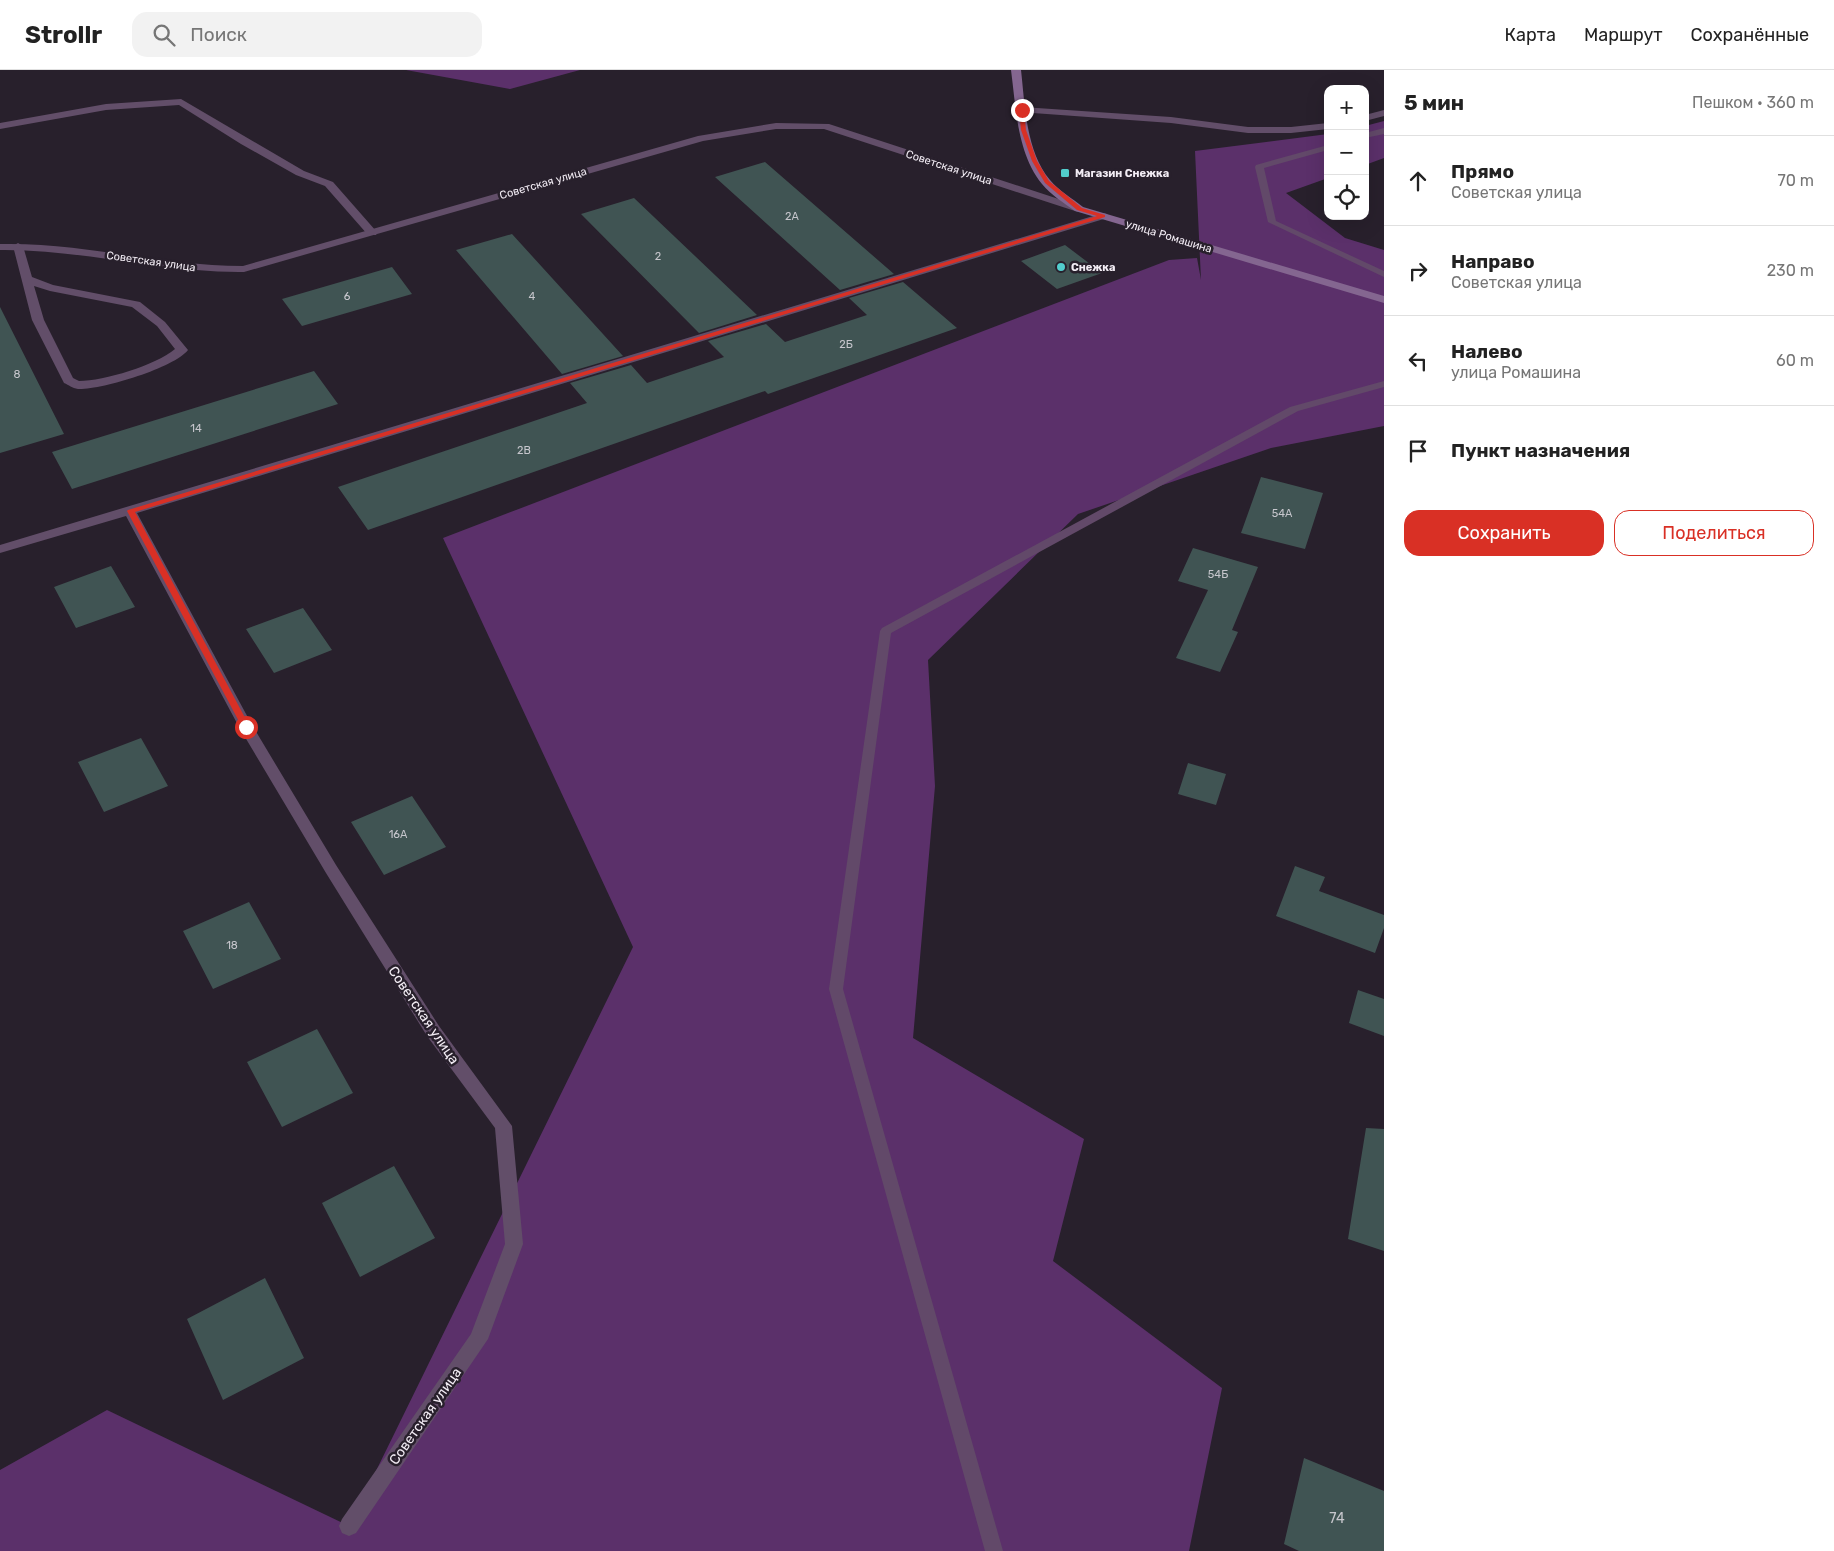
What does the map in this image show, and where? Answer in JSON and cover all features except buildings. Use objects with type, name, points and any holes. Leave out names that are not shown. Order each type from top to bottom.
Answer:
[{"type":"street","name":"улица Ромашина","points":[[1016,70],[1024,130],[1035,161],[1046,182],[1080,209],[1384,300]]},
{"type":"street","points":[[0,126],[106,107],[181,102],[276,160],[300,173],[329,184],[372,233]]},
{"type":"street","points":[[1022,110],[1171,120],[1248,130],[1290,130],[1324,126]]},
{"type":"street","points":[[1369,117],[1384,113]]},
{"type":"street","name":"Советская улица","points":[[0,247],[18,246],[73,250],[206,269],[244,269],[702,138],[776,126],[825,126],[1080,209]]},
{"type":"street","points":[[0,549],[1103,216]]},
{"type":"street","points":[[18,246],[38,320],[68,380],[76,385],[85,385],[157,365],[174,358],[182,350],[161,324],[136,304],[50,288],[27,279]]},
{"type":"street","name":"Советская улица","points":[[130,511],[246,727],[331,869],[433,1031],[503,1126],[514,1244],[479,1339],[349,1526]]},
{"type":"shaded area","points":[[406,70],[580,70],[510,89]]},
{"type":"shaded area","points":[[1384,121],[1384,158],[1369,164],[1369,130],[1369,125]]},
{"type":"shaded area","points":[[1324,135],[1324,179],[1286,193],[1345,238],[1384,250],[1384,426],[1271,448],[1078,514],[928,660],[935,786],[913,1038],[1084,1139],[1053,1261],[1222,1388],[1189,1551],[0,1551],[0,1470],[107,1410],[349,1526],[633,947],[443,538],[1169,260],[1197,258],[1201,280],[1195,151]]},
{"type":"waterway","points":[[1369,135],[1384,131]]},
{"type":"waterway","points":[[1324,148],[1259,167],[1272,222],[1384,274]]},
{"type":"waterway","points":[[994,1551],[836,989],[886,631],[1294,409],[1384,384]]},
{"type":"place","name":"Магазин Снежка","points":[[1065,173]]},
{"type":"place","name":"Снежка","points":[[1061,267]]},
{"type":"route","points":[[246,727],[130,511],[1103,216],[1080,209],[1046,182],[1035,161],[1024,130],[1022,110]]}]
